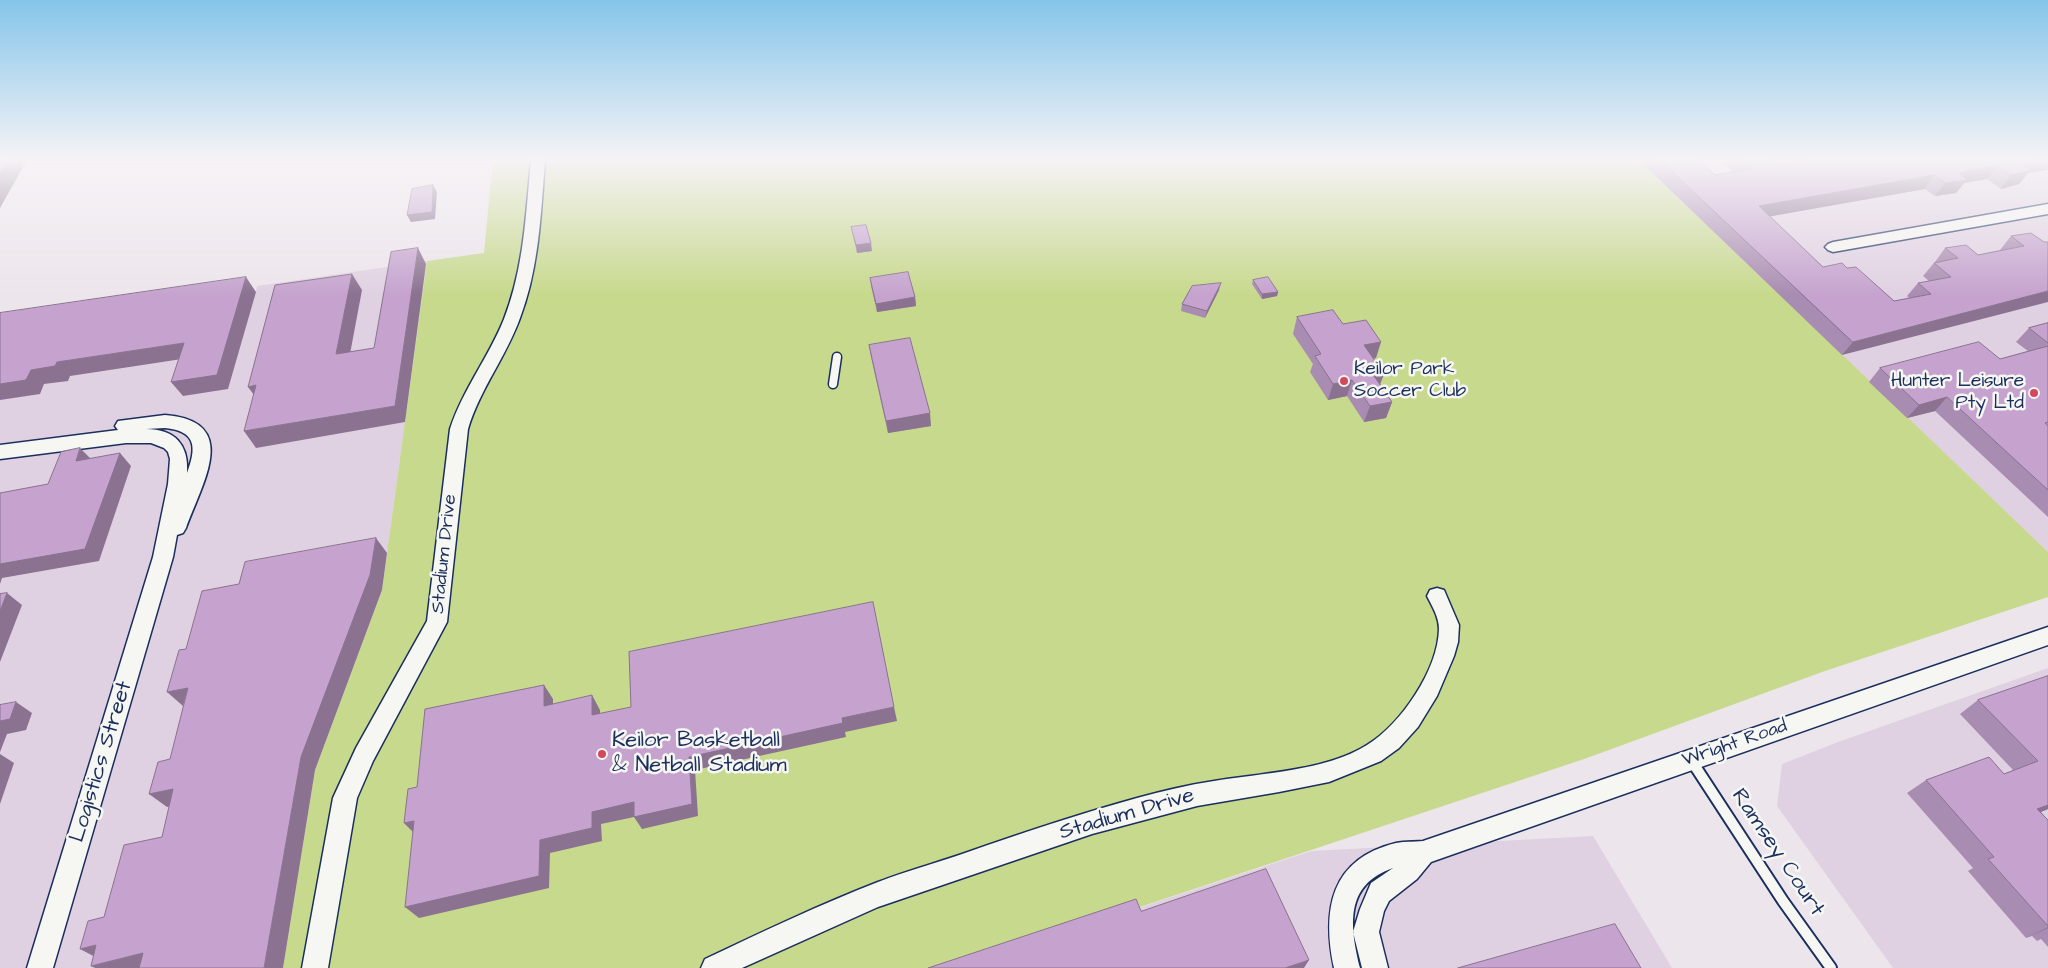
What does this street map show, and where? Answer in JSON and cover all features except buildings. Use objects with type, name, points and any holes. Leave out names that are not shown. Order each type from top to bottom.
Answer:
[{"type":"street","name":"Stadium Drive","points":[[315,968],[345,798],[364,755],[437,622],[459,429],[466,407],[497,352],[517,304],[528,253],[533,205]]},
{"type":"street","points":[[1834,247],[2048,209]]},
{"type":"street","name":"Logistics Street","points":[[0,452],[119,427],[159,421],[186,424],[197,432],[202,445],[201,461],[187,503],[164,557],[40,968]]},
{"type":"street","name":"Logistics Street","points":[[20,448],[126,436],[153,436],[170,443],[176,449],[179,471],[164,557]]},
{"type":"street","name":"Stadium Drive","points":[[714,968],[869,898],[1001,852],[1109,817],[1163,802],[1320,773],[1347,765],[1373,753],[1391,741],[1406,724],[1429,689],[1447,651],[1448,623],[1437,596]]},
{"type":"street","name":"Wright Road","points":[[1347,968],[1339,928],[1342,903],[1358,875],[1381,860],[1397,854],[1423,854],[2048,636]]},
{"type":"street","name":"Wright Road","points":[[1375,968],[1366,932],[1372,909],[1380,892],[1408,871],[1423,854]]},
{"type":"lane","points":[[833,384],[837,357]]},
{"type":"lane","name":"Ramsey Court","points":[[1691,760],[1783,901],[1831,968]]},
{"type":"shaded area","points":[[1686,205],[2048,205],[2048,552]]},
{"type":"shaded area","points":[[427,261],[382,590],[315,770],[283,968],[0,968],[0,329],[256,292],[257,286]]},
{"type":"shaded area","points":[[2048,668],[2048,968],[1893,968],[1777,806],[1782,764],[1838,742]]},
{"type":"shaded area","points":[[1593,836],[1672,968],[957,968],[1311,851]]},
{"type":"green space","points":[[489,205],[1686,205],[2048,552],[2048,597],[1822,672],[1587,758],[957,968],[283,968],[315,770],[382,590],[427,261],[484,253]]},
{"type":"place","name":"Keilor Park Soccer Club","points":[[1344,381]]},
{"type":"place","name":"Hunter Leisure Pty Ltd","points":[[2034,393]]},
{"type":"place","name":"Keilor Basketball & Netball Stadium","points":[[602,754]]}]
